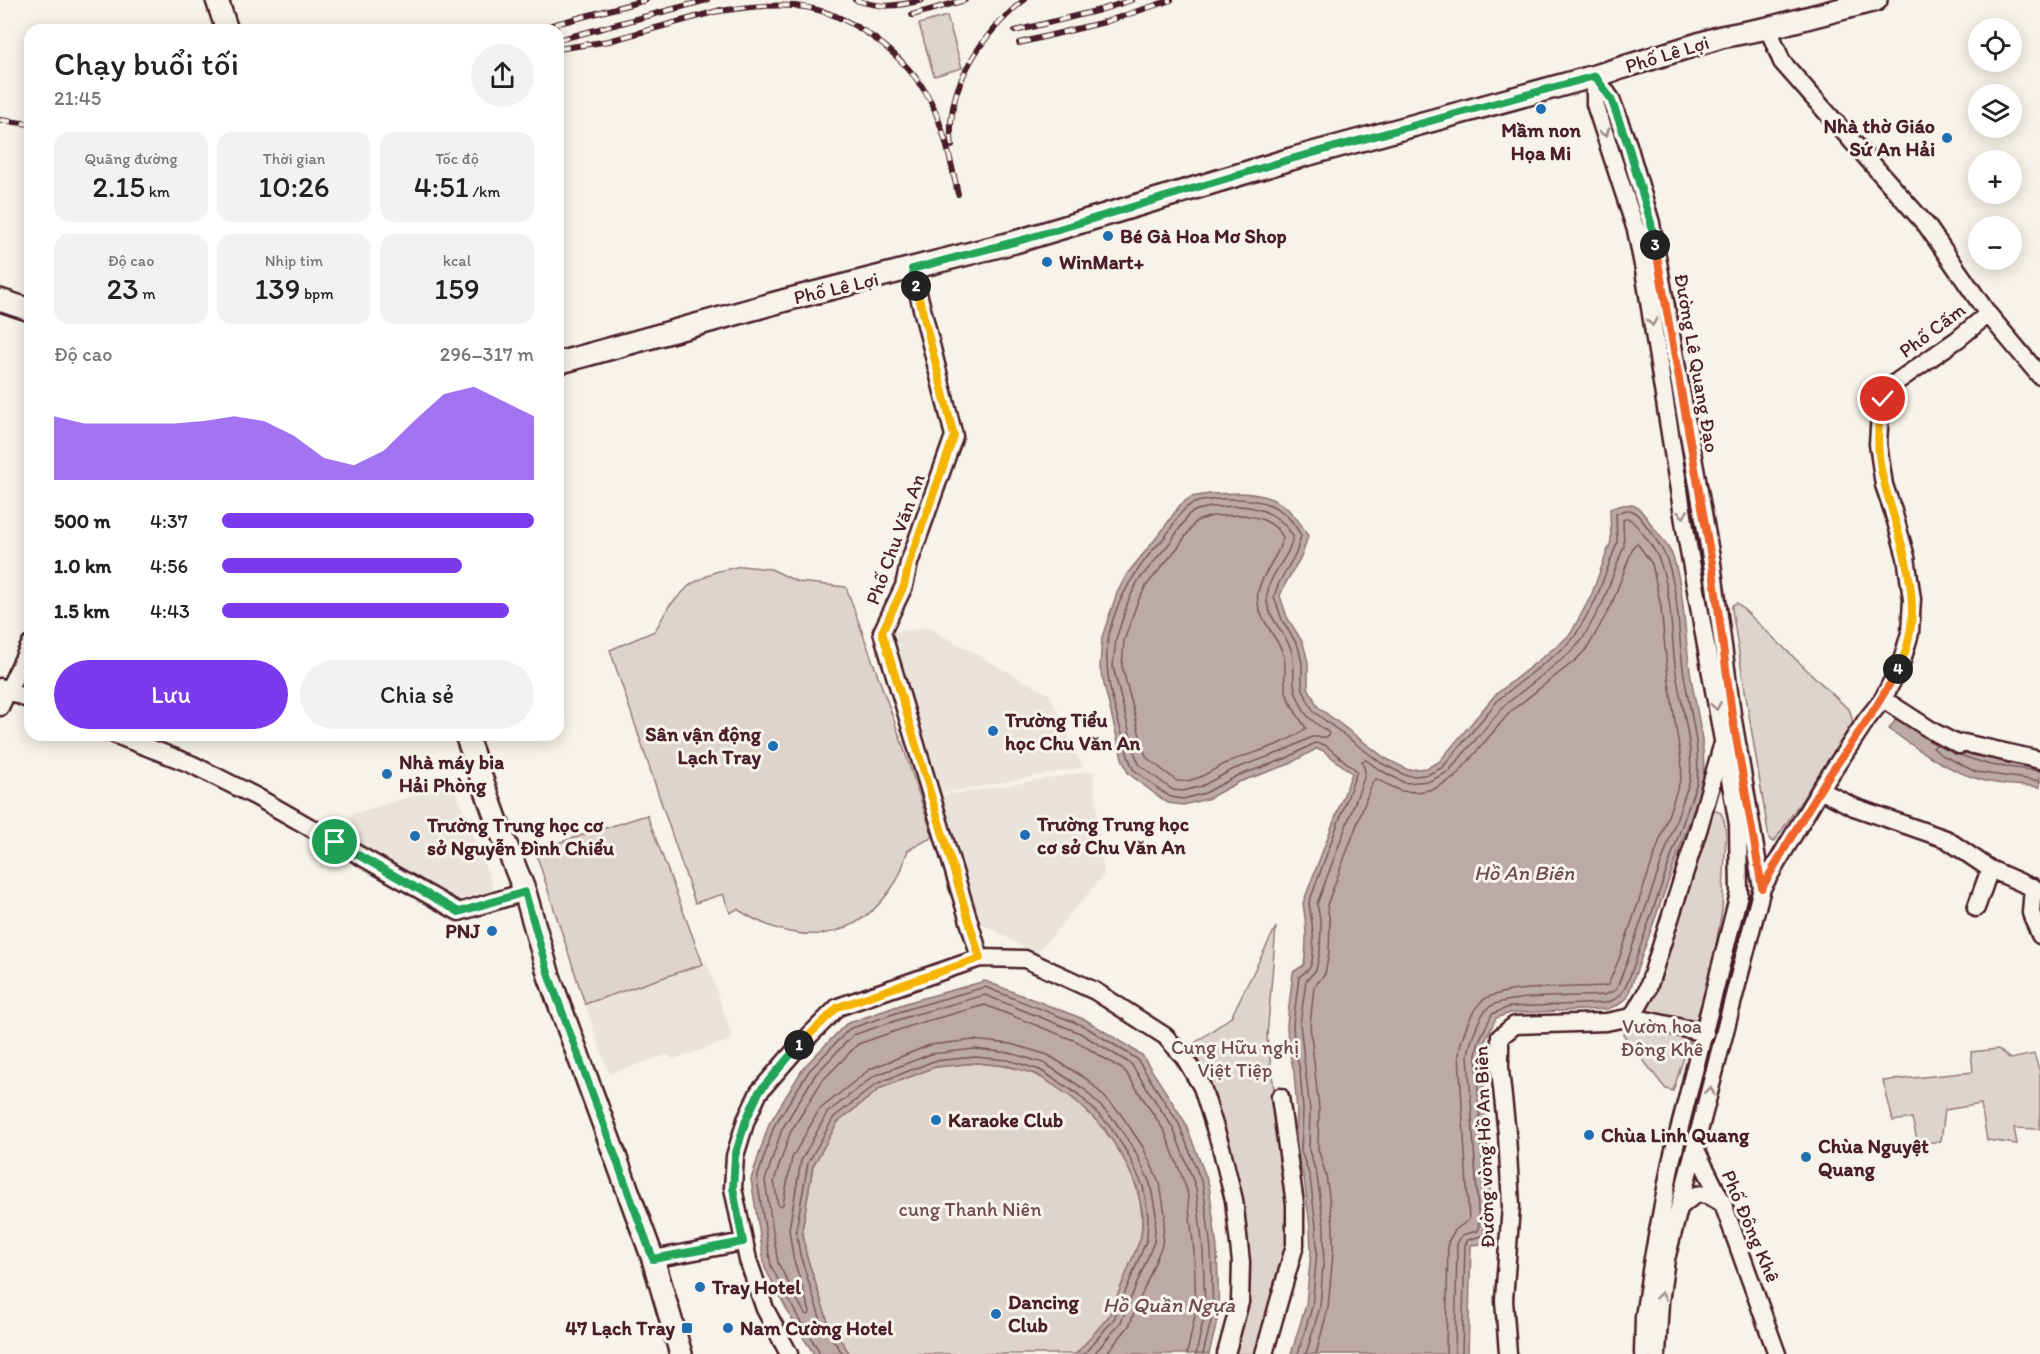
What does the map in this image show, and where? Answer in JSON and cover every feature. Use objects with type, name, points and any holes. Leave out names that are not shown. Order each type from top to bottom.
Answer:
[{"type":"main road","points":[[217,0],[225,24]]},
{"type":"main road","name":"Phố Lê Lợi","points":[[564,361],[786,300],[1029,238],[1291,159],[1595,76],[1721,37],[1768,28],[1876,0]]},
{"type":"main road","points":[[0,300],[24,308]]},
{"type":"main road","points":[[468,741],[525,892],[549,976],[653,1259],[681,1354]]},
{"type":"street","name":"Phố Cấm","points":[[1768,28],[1782,62],[1927,226],[1988,314],[1958,339],[1892,385],[1883,399],[1878,444],[1884,485],[1904,549],[1912,598],[1910,633],[1901,664],[1883,699],[1820,790]]},
{"type":"street","name":"Đường Lê Quang Đạo","points":[[1595,76],[1611,99],[1628,145],[1651,223],[1712,563],[1732,714],[1762,888]]},
{"type":"street","name":"Đường Lê Quang Đạo","points":[[1595,76],[1595,104],[1638,240],[1686,534],[1738,825],[1740,894],[1676,1141],[1653,1258],[1644,1317],[1643,1354]]},
{"type":"street","name":"Phố Chu Văn An","points":[[912,269],[954,436],[909,563],[904,586],[882,632],[980,958]]},
{"type":"street","points":[[1988,314],[2040,376]]},
{"type":"street","points":[[0,707],[4,689],[24,655]]},
{"type":"street","points":[[4,689],[24,697]]},
{"type":"street","points":[[1883,699],[1934,732],[1959,745],[1966,752],[2040,768]]},
{"type":"street","points":[[1632,1017],[1647,991],[1732,714]]},
{"type":"street","points":[[132,741],[191,764],[255,796],[459,912],[525,892]]},
{"type":"street","points":[[1959,745],[1964,743],[2040,760]]},
{"type":"street","points":[[1657,1354],[1660,1302],[1666,1259],[1762,888],[1820,790],[1854,807],[1946,839],[1990,869],[2037,889],[2031,913],[2040,934]]},
{"type":"street","points":[[1976,908],[1990,869]]},
{"type":"street","points":[[1740,894],[1762,888]]},
{"type":"street","points":[[789,1354],[765,1309],[743,1242],[733,1188],[735,1156],[746,1120],[759,1092],[799,1046],[838,1007],[980,958],[1025,959],[1095,991],[1165,1036],[1184,1056],[1202,1087],[1221,1147],[1234,1200],[1240,1262],[1240,1302],[1226,1354]]},
{"type":"street","name":"Đường vòng Hồ An Biên","points":[[1508,1354],[1504,1299],[1511,1206],[1507,1134],[1500,1070],[1500,1037],[1515,1025],[1606,1022],[1632,1017],[1705,1034]]},
{"type":"street","points":[[1264,1354],[1295,1245],[1295,1204],[1280,1097]]},
{"type":"street","points":[[1676,1141],[1695,1148]]},
{"type":"street","name":"Phố Đông Khê","points":[[1695,1148],[1723,1204],[1777,1354]]},
{"type":"street","points":[[1679,1208],[1692,1196],[1701,1193],[1723,1204]]},
{"type":"street","points":[[653,1259],[743,1242]]},
{"type":"shaded area","name":"Trường Tiểu học Chu Văn An","points":[[929,628],[1050,695],[1083,767],[935,795],[894,632]]},
{"type":"shaded area","name":"Trường Trung học cơ sở Chu Văn An","points":[[1093,771],[1104,875],[1036,954],[976,920],[940,796]]},
{"type":"shaded area","name":"Trường Trung học cơ sở Nguyễn Đình Chiểu","points":[[453,784],[496,894],[457,909],[365,857],[349,815]]},
{"type":"shaded area","points":[[707,963],[733,1039],[672,1060],[669,1054],[609,1074],[585,1004]]},
{"type":"green space","points":[[947,16],[962,68],[934,76],[919,24]]},
{"type":"green space","name":"Sân vận động Lạch Tray","points":[[741,566],[771,569],[798,582],[846,587],[933,837],[908,850],[897,880],[881,902],[863,918],[844,928],[824,933],[803,934],[781,930],[737,909],[730,913],[723,894],[695,903],[610,650],[655,631],[669,606],[691,584],[715,572]]},
{"type":"green space","points":[[1737,603],[1850,711],[1853,723],[1774,842],[1769,838],[1732,610],[1732,605]]},
{"type":"green space","name":"Vườn hoa Đông Khê","points":[[1714,810],[1721,813],[1726,836],[1722,911],[1711,973],[1673,1091],[1666,1089],[1623,1034],[1629,1026],[1639,1022],[1659,985],[1707,816]]},
{"type":"green space","points":[[647,815],[703,964],[585,1004],[535,850]]},
{"type":"green space","name":"Cung Hữu nghị Việt Tiệp","points":[[1276,927],[1267,1037],[1295,1245],[1261,1354],[1235,1354],[1245,1314],[1248,1279],[1243,1210],[1217,1110],[1192,1045],[1231,1017]]},
{"type":"green space","points":[[1998,1049],[2010,1059],[2034,1054],[2040,1072],[2040,1129],[2014,1128],[2017,1144],[1987,1140],[1981,1104],[1945,1110],[1941,1141],[1918,1144],[1912,1118],[1893,1121],[1883,1081],[1973,1072],[1971,1052]]},
{"type":"green space","name":"cung Thanh Niên","points":[[976,1063],[1023,1070],[1058,1087],[1097,1121],[1113,1142],[1127,1164],[1141,1211],[1141,1235],[1123,1288],[1113,1309],[1098,1331],[1076,1354],[850,1354],[828,1322],[806,1254],[802,1230],[813,1166],[838,1122],[881,1088],[935,1067]]},
{"type":"water","name":"Hồ An Biên","points":[[1242,493],[1264,496],[1282,504],[1296,517],[1308,536],[1302,555],[1280,596],[1287,617],[1303,643],[1308,662],[1308,687],[1318,707],[1385,758],[1408,770],[1427,768],[1439,762],[1495,695],[1571,633],[1591,596],[1611,541],[1610,509],[1625,504],[1636,506],[1664,541],[1673,557],[1677,571],[1702,740],[1703,783],[1627,998],[1607,1009],[1510,1013],[1496,1018],[1484,1043],[1482,1054],[1492,1226],[1490,1239],[1481,1244],[1471,1245],[1468,1354],[1291,1354],[1306,1305],[1311,1252],[1304,1178],[1295,1152],[1297,1111],[1287,1024],[1293,972],[1304,965],[1306,950],[1303,903],[1352,773],[1322,750],[1316,749],[1287,765],[1239,782],[1207,799],[1183,805],[1168,803],[1155,794],[1128,773],[1122,758],[1100,668],[1102,637],[1117,593],[1127,574],[1180,505],[1191,497]]},
{"type":"water","points":[[1899,715],[1964,750],[1991,759],[2040,766],[2040,787],[1991,782],[1953,769],[1919,750],[1889,729]]},
{"type":"water","name":"Hồ Quần Ngựa","points":[[985,981],[1086,1020],[1142,1055],[1185,1122],[1209,1185],[1217,1249],[1219,1314],[1209,1354],[1076,1354],[1109,1316],[1141,1237],[1143,1215],[1137,1187],[1123,1157],[1104,1128],[1074,1099],[1038,1075],[1008,1066],[976,1063],[935,1067],[881,1088],[838,1122],[813,1166],[802,1230],[806,1254],[828,1322],[850,1354],[814,1354],[795,1325],[765,1268],[751,1179],[769,1124],[804,1067],[846,1024],[909,1002]]},
{"type":"railway","points":[[556,24],[646,0]]},
{"type":"railway","points":[[564,38],[707,0]]},
{"type":"railway","points":[[855,0],[888,6],[922,0]]},
{"type":"railway","points":[[912,15],[965,0]]},
{"type":"railway","points":[[952,146],[951,125],[954,104],[969,64],[993,29],[1024,0]]},
{"type":"railway","points":[[1015,31],[1132,0]]},
{"type":"railway","points":[[1019,43],[1105,22],[1171,0]]},
{"type":"railway","points":[[713,12],[764,6],[795,6],[815,9],[835,16],[874,38],[907,68],[931,102],[944,136],[958,194]]},
{"type":"railway","points":[[564,48],[609,41],[721,10]]},
{"type":"railway","points":[[0,120],[24,123]]},
{"type":"place","name":"Mầm non Họa Mi","points":[[1541,109]]},
{"type":"place","name":"Nhà thờ Giáo Sứ An Hải","points":[[1947,138]]},
{"type":"place","name":"Bé Gà Hoa Mơ Shop","points":[[1108,236]]},
{"type":"place","name":"WinMart+","points":[[1047,262]]},
{"type":"place","name":"Trường Tiểu học Chu Văn An","points":[[993,731]]},
{"type":"place","name":"Sân vận động Lạch Tray","points":[[773,746]]},
{"type":"place","name":"Nhà máy bia Hải Phòng","points":[[387,774]]},
{"type":"place","name":"Trường Trung học cơ sở Chu Văn An","points":[[1025,835]]},
{"type":"place","name":"Trường Trung học cơ sở Nguyễn Đình Chiểu","points":[[415,836]]},
{"type":"place","name":"PNJ","points":[[492,931]]},
{"type":"place","name":"Karaoke Club","points":[[936,1120]]},
{"type":"place","name":"Chùa Linh Quang","points":[[1589,1135]]},
{"type":"place","name":"Chùa Nguyệt Quang","points":[[1806,1157]]},
{"type":"place","name":"Tray Hotel","points":[[700,1287]]},
{"type":"place","name":"Dancing Club","points":[[996,1314]]},
{"type":"place","name":"47 Lạch Tray","points":[[687,1328]]},
{"type":"place","name":"Nam Cường Hotel","points":[[728,1328]]},
{"type":"route","points":[[335,842],[459,912],[525,892],[549,976],[653,1259],[743,1242],[733,1188],[735,1156],[746,1120],[759,1092],[799,1046],[838,1007],[980,958],[882,632],[904,586],[909,563],[954,436],[912,269],[1029,238],[1291,159],[1595,76],[1611,99],[1628,145],[1651,223],[1712,563],[1732,714],[1762,888],[1820,790],[1883,699],[1901,664],[1910,633],[1912,598],[1904,549],[1884,485],[1878,444],[1883,399]]}]
